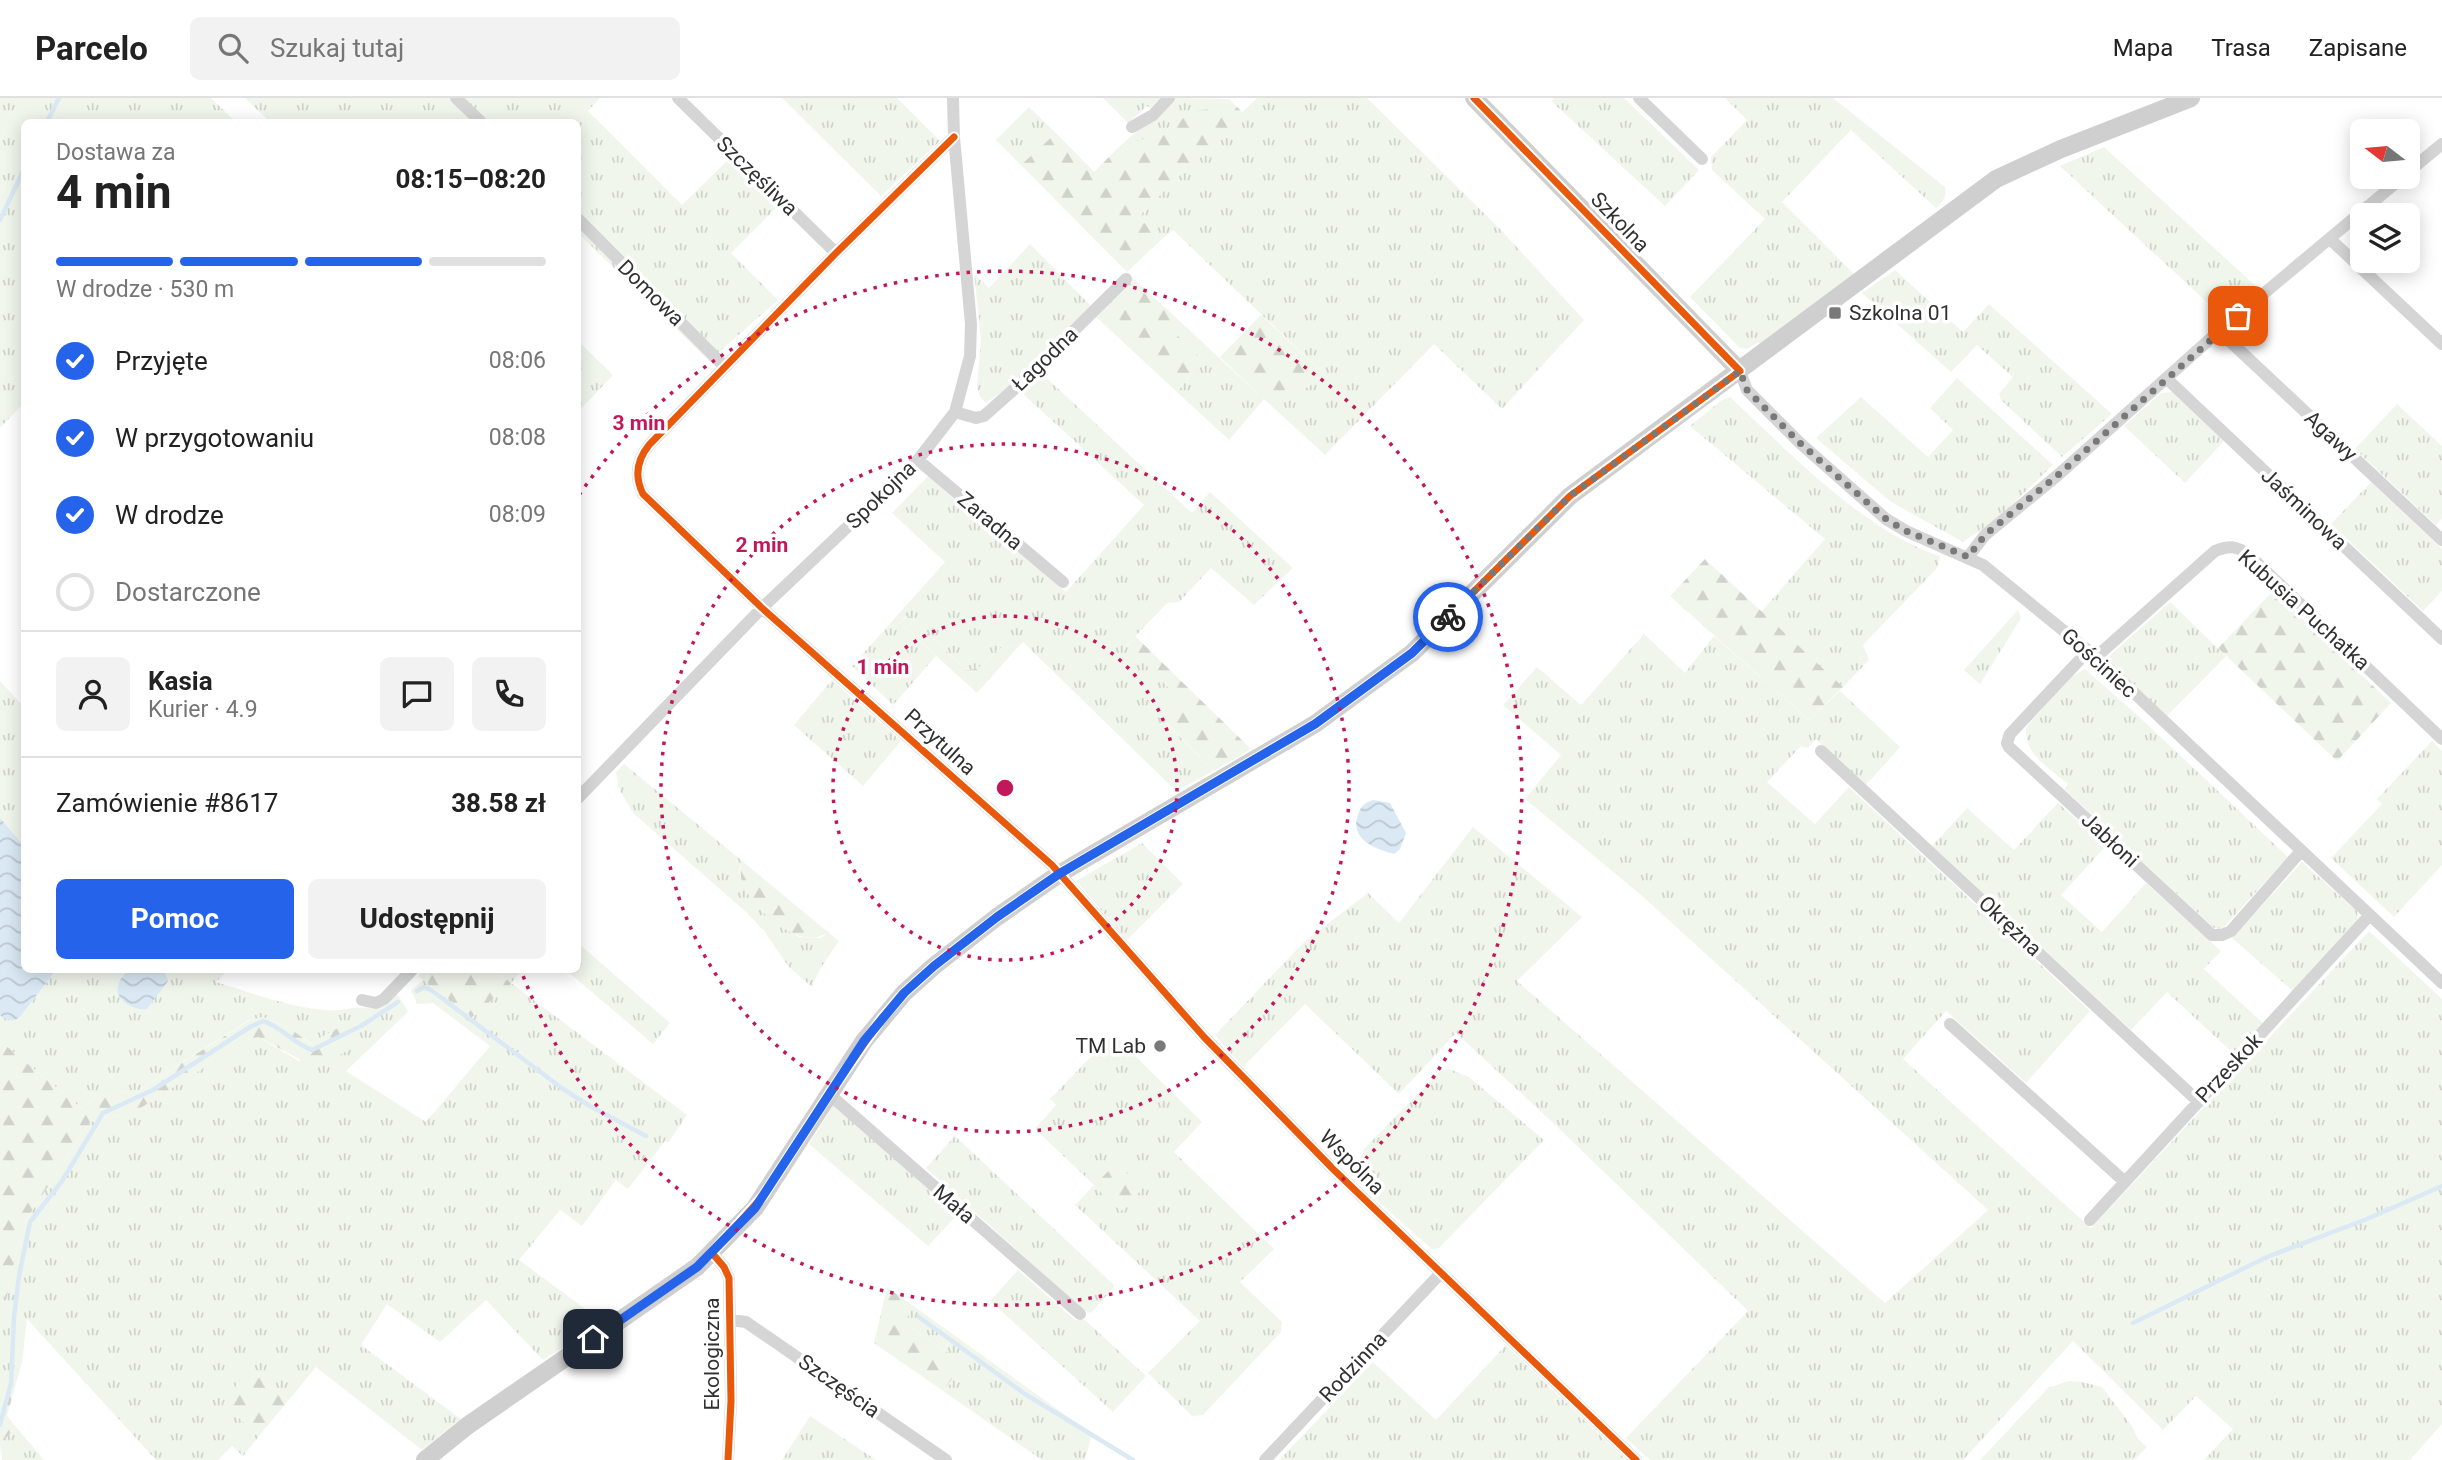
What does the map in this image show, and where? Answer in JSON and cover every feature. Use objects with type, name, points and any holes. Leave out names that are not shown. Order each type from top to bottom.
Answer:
[{"type":"street","points":[[456,98],[478,119]]},
{"type":"street","name":"Szczęśliwa","points":[[678,98],[836,253]]},
{"type":"street","name":"Spokojna","points":[[581,795],[762,608],[918,460],[955,412],[970,356],[971,324],[954,137],[954,98]]},
{"type":"street","points":[[1132,127],[1153,115],[1169,98]]},
{"type":"street","name":"Szkolna","points":[[1474,98],[1740,371]]},
{"type":"street","points":[[1639,98],[1702,159]]},
{"type":"street","points":[[425,1460],[467,1426],[712,1254],[755,1208],[882,1017],[917,980],[997,917],[1059,874],[1315,724],[1412,653],[1570,496],[1996,179],[2061,149],[2191,98]]},
{"type":"street","points":[[725,367],[954,137]]},
{"type":"street","points":[[2420,163],[2442,144]]},
{"type":"street","points":[[1968,557],[1985,535],[2058,475],[2219,331],[2389,189]]},
{"type":"street","name":"Domowa","points":[[581,222],[725,367]]},
{"type":"street","points":[[2330,239],[2442,344]]},
{"type":"street","name":"Łagodna","points":[[955,412],[976,418],[984,416],[1126,279]]},
{"type":"street","name":"Agawy","points":[[2219,331],[2442,540]]},
{"type":"street","name":"Przytulna","points":[[725,367],[642,453],[637,475],[643,494],[762,608],[1059,874]]},
{"type":"street","name":"Gościniec","points":[[1740,371],[1747,390],[1871,508],[1906,531],[1968,557],[1995,573],[2092,654],[2442,984]]},
{"type":"street","name":"Jaśminowa","points":[[2166,378],[2442,639]]},
{"type":"street","name":"Zaradna","points":[[918,460],[1063,582]]},
{"type":"street","name":"Kubusia Puchatka","points":[[2092,654],[2216,551],[2234,547],[2249,555],[2442,739]]},
{"type":"street","name":"Jabłoni","points":[[2092,654],[2010,734],[2007,743],[2009,747],[2213,935],[2231,931],[2301,851]]},
{"type":"street","name":"Okrężna","points":[[1821,751],[2199,1102]]},
{"type":"street","name":"Wspólna","points":[[1059,874],[1204,1037],[1334,1170],[1636,1460]]},
{"type":"street","name":"Przeskok","points":[[2090,1220],[2369,916]]},
{"type":"street","points":[[362,1000],[376,1003],[384,999],[409,973]]},
{"type":"street","points":[[1950,1024],[2125,1182]]},
{"type":"street","name":"Mała","points":[[829,1094],[1080,1314]]},
{"type":"street","name":"Ekologiczna","points":[[712,1254],[729,1278],[730,1401],[727,1460]]},
{"type":"street","name":"Rodzinna","points":[[1265,1460],[1440,1274]]},
{"type":"street","name":"Szczęścia","points":[[730,1320],[746,1322],[946,1460]]},
{"type":"green space","points":[[0,98],[211,98],[233,119],[21,119],[21,406],[0,428]]},
{"type":"green space","points":[[245,98],[600,98],[588,111],[682,205],[730,158],[777,207],[731,253],[778,300],[709,361],[581,236],[581,119],[267,119]]},
{"type":"green space","points":[[782,98],[897,98],[940,141],[881,196]]},
{"type":"green space","points":[[1103,98],[1161,98],[1128,123]]},
{"type":"green space","points":[[1175,98],[1229,99],[1211,109],[1184,117],[1169,133],[1137,141],[1123,152],[1117,149],[1161,111]]},
{"type":"green space","points":[[1257,98],[1367,98],[1499,228],[1584,320],[1502,409],[1434,344],[1325,455],[1264,399],[1229,440],[1177,392],[1203,360],[1175,333],[1184,325],[1258,394],[1301,390],[1324,374],[1173,230],[1162,239],[1138,217]]},
{"type":"green space","points":[[1554,98],[1624,98],[1699,170],[1665,206],[1551,101]]},
{"type":"green space","points":[[1725,98],[1833,98],[1945,187],[1944,199],[1936,208],[1851,130],[1782,202],[1854,274],[1762,344],[1757,343],[1747,349],[1740,348],[1690,297],[1765,219],[1712,170],[1711,157],[1747,120]]},
{"type":"green space","points":[[1229,99],[1243,113],[1138,217],[1162,239],[1127,272],[1021,165],[1056,133],[1094,172],[1117,149],[1123,152],[1136,141],[1169,133],[1193,111],[1211,109]]},
{"type":"green space","points":[[1029,107],[1056,133],[1021,165],[996,140]]},
{"type":"green space","points":[[2104,147],[2260,290],[2226,320],[2060,166]]},
{"type":"green space","points":[[1030,244],[1093,308],[1012,385],[986,403],[980,397],[977,387],[981,339],[974,273],[989,288]]},
{"type":"green space","points":[[1895,270],[1963,332],[1989,304],[2112,414],[2062,457],[2001,400],[1999,394],[2013,377],[1977,345],[1951,372],[1862,293]]},
{"type":"green space","points":[[1132,277],[1184,325],[1175,333],[1203,360],[1177,392],[1094,315]]},
{"type":"green space","points":[[1261,315],[1324,374],[1309,387],[1294,393],[1258,394],[1220,357]]},
{"type":"green space","points":[[581,344],[613,375],[581,409]]},
{"type":"green space","points":[[1039,371],[1192,513],[1210,492],[1293,568],[1254,605],[1211,568],[1179,602],[1167,603],[1127,645],[1179,698],[1159,716],[1214,771],[1176,791],[1023,642],[1017,648],[1001,648],[980,666],[966,670],[911,617],[905,617],[900,623],[936,656],[893,705],[852,666],[945,562],[892,513],[929,475],[1066,592],[1144,505],[1019,390]]},
{"type":"green space","points":[[1957,378],[2053,465],[1997,519],[1963,542],[1891,502],[1816,438],[1861,397],[1928,457],[1953,430],[1930,408]]},
{"type":"green space","points":[[2172,392],[2225,440],[2185,483],[2124,426],[2161,393]]},
{"type":"green space","points":[[1730,397],[1802,465],[1856,510],[1912,545],[1940,556],[1938,567],[1863,645],[1869,660],[1843,687],[1761,612],[1825,539],[1690,426],[1722,400]]},
{"type":"green space","points":[[2397,404],[2442,446],[2442,518],[2436,525],[2355,449]]},
{"type":"green space","points":[[2371,482],[2442,549],[2442,591],[2423,611],[2331,524]]},
{"type":"green space","points":[[1705,559],[1843,687],[1809,720],[1670,596]]},
{"type":"green space","points":[[2273,591],[2391,703],[2337,761],[2218,648]]},
{"type":"green space","points":[[2170,602],[2226,656],[2167,716],[2106,659]]},
{"type":"green space","points":[[2018,610],[2021,618],[1980,684],[1964,670]]},
{"type":"green space","points":[[907,616],[966,670],[980,666],[1001,648],[1017,648],[977,693],[900,623]]},
{"type":"green space","points":[[1644,634],[1685,673],[1714,636],[1809,720],[1840,691],[1900,747],[1866,785],[1816,739],[1808,748],[1801,746],[1767,782],[1815,824],[1849,787],[2090,1011],[2026,1083],[1946,1011],[1903,1059],[2091,1228],[2369,931],[2442,999],[2442,1424],[2410,1460],[2204,1460],[2233,1429],[2196,1396],[2163,1430],[2073,1341],[1963,1460],[1650,1460],[1626,1438],[1748,1311],[1456,1033],[1399,1094],[1305,1004],[1243,1067],[1215,1035],[1305,941],[1368,893],[1399,923],[1473,827],[1582,917],[1517,981],[1885,1303],[1988,1210],[1641,895],[1525,799],[1561,755],[1503,705],[1537,667],[1581,705]]},
{"type":"green space","points":[[1135,636],[1251,749],[1214,771],[1159,715],[1179,698],[1127,646]]},
{"type":"green space","points":[[2085,669],[2288,857],[2222,929],[2214,928],[2064,789],[2068,784],[2045,766],[2029,746],[2026,727],[2071,677]]},
{"type":"green space","points":[[832,680],[901,741],[863,786],[794,725]]},
{"type":"green space","points":[[0,681],[21,704],[21,842],[0,818]]},
{"type":"green space","points":[[2432,741],[2442,751],[2442,865],[2394,917],[2331,858],[2382,804],[2377,799]]},
{"type":"green space","points":[[624,764],[741,860],[739,873],[746,890],[772,919],[799,937],[821,938],[828,932],[839,941],[820,969],[812,987],[788,966],[765,932],[746,912],[633,813],[619,789],[616,772]]},
{"type":"green space","points":[[2058,803],[2106,846],[2061,895],[2102,932],[2146,883],[2221,951],[2204,969],[2264,1024],[2235,1055],[2167,992],[2131,1030],[1932,846],[1967,808],[2014,850]]},
{"type":"green space","points":[[1142,843],[1183,884],[1127,940],[1076,881]]},
{"type":"green space","points":[[741,860],[828,932],[817,937],[805,937],[780,926],[769,917],[744,887]]},
{"type":"green space","points":[[2302,862],[2357,911],[2358,920],[2294,992],[2232,938]]},
{"type":"green space","points":[[581,946],[670,1023],[653,1044],[570,973],[581,973]]},
{"type":"green space","points":[[54,973],[126,973],[117,986],[166,973],[225,973],[216,982],[285,1003],[327,1010],[371,1008],[398,995],[408,1012],[346,1071],[426,1122],[490,1046],[433,1003],[417,1004],[411,990],[423,980],[472,1016],[510,982],[497,973],[519,973],[511,983],[687,1115],[668,1143],[665,1141],[628,1189],[616,1180],[582,1226],[560,1210],[519,1260],[603,1322],[543,1360],[486,1300],[440,1342],[387,1304],[361,1345],[461,1419],[422,1450],[316,1367],[288,1401],[249,1368],[224,1404],[259,1436],[243,1456],[232,1446],[218,1460],[156,1460],[27,1319],[22,1363],[16,1383],[3,1380],[0,1390],[0,1292],[6,1299],[16,1253],[28,1217],[90,1122],[122,1115],[248,1040],[258,1037],[299,1061],[320,1038],[311,1043],[274,1021],[249,1020],[139,1090],[99,1095],[81,1108],[0,1041],[0,1015],[10,1020],[20,1017]]},
{"type":"green space","points":[[421,973],[497,973],[511,983],[472,1017],[418,976]]},
{"type":"green space","points":[[263,1017],[288,1027],[310,1043],[340,1027],[352,1048],[322,1065],[312,1066],[258,1037],[248,1040],[142,1107],[122,1115],[90,1122],[28,1217],[16,1253],[6,1300],[0,1292],[0,1041],[81,1108],[99,1095],[139,1090],[250,1020]]},
{"type":"green space","points":[[1113,1034],[1202,1122],[1174,1152],[1274,1249],[1240,1282],[1282,1322],[1281,1332],[1203,1415],[1192,1416],[1148,1373],[1200,1321],[1075,1205],[1094,1185],[1035,1129],[1056,1105],[1050,1099]]},
{"type":"green space","points":[[1449,1069],[1469,1077],[1544,1140],[1439,1248],[1432,1249],[1364,1189],[1358,1180],[1357,1167],[1364,1149],[1439,1072]]},
{"type":"green space","points":[[834,1104],[957,1215],[928,1246],[809,1144]]},
{"type":"green space","points":[[955,1136],[1115,1286],[1091,1313],[1083,1310],[926,1168]]},
{"type":"green space","points":[[1116,1163],[1143,1188],[1121,1211],[1094,1186]]},
{"type":"green space","points":[[1018,1270],[1075,1320],[1085,1320],[1146,1376],[1113,1412],[990,1301]]},
{"type":"green space","points":[[887,1287],[908,1302],[910,1327],[953,1356],[953,1375],[943,1391],[874,1343]]},
{"type":"green space","points":[[908,1302],[1092,1434],[1085,1460],[1042,1460],[943,1391],[950,1384],[953,1356],[910,1327]]},
{"type":"green space","points":[[1506,1345],[1626,1460],[1279,1460],[1373,1362],[1436,1420]]},
{"type":"green space","points":[[249,1368],[288,1401],[259,1436],[223,1404]]},
{"type":"green space","points":[[3,1380],[16,1383],[7,1416],[16,1427],[1,1443],[0,1460],[0,1390]]},
{"type":"green space","points":[[2068,1381],[2102,1387],[2131,1425],[2138,1439],[2147,1447],[2134,1460],[1980,1460],[2048,1388]]},
{"type":"green space","points":[[810,1416],[876,1460],[782,1460]]},
{"type":"green space","points":[[16,1427],[44,1460],[2,1460],[1,1443]]},
{"type":"water","points":[[1373,800],[1390,803],[1406,833],[1400,849],[1394,854],[1372,846],[1360,837],[1357,831],[1360,809]]},
{"type":"water","points":[[0,818],[21,842],[21,973],[54,973],[20,1017],[7,1020],[0,1015]]},
{"type":"water","points":[[126,973],[165,973],[168,981],[147,1009],[131,1007],[122,1000],[118,991],[119,983]]},
{"type":"waterway","points":[[48,119],[59,98]]},
{"type":"waterway","points":[[0,220],[21,175]]},
{"type":"waterway","points":[[417,991],[424,987],[431,990],[563,1089],[646,1136]]},
{"type":"waterway","points":[[0,1425],[11,1383],[14,1317],[30,1222],[62,1181],[103,1113],[153,1090],[263,1021],[312,1050],[361,1026],[398,1002]]},
{"type":"waterway","points":[[2133,1323],[2267,1257],[2367,1219],[2442,1186]]},
{"type":"waterway","points":[[919,1317],[1025,1394],[1133,1460]]},
{"type":"cycle path","points":[[728,1460],[731,1401],[729,1278],[712,1253],[763,1196],[829,1094],[882,1018],[904,993],[997,917],[1059,874],[1315,724],[1412,653],[1570,496],[1740,371],[1474,98]]},
{"type":"cycle path","points":[[954,137],[836,253],[649,445],[638,468],[638,481],[643,494],[762,608],[1052,865],[1204,1037],[1334,1170],[1636,1460]]},
{"type":"way so far","points":[[1448,617],[1570,496],[1740,371],[1747,390],[1871,508],[1906,531],[1968,557],[1985,535],[2058,475],[2238,316]]},
{"type":"place","name":"Szkolna 01","points":[[1835,313]]},
{"type":"place","name":"TM Lab","points":[[1160,1046]]},
{"type":"route","points":[[593,1339],[697,1267],[755,1208],[864,1041],[882,1017],[917,980],[997,917],[1059,874],[1315,724],[1412,653],[1448,617]]}]
